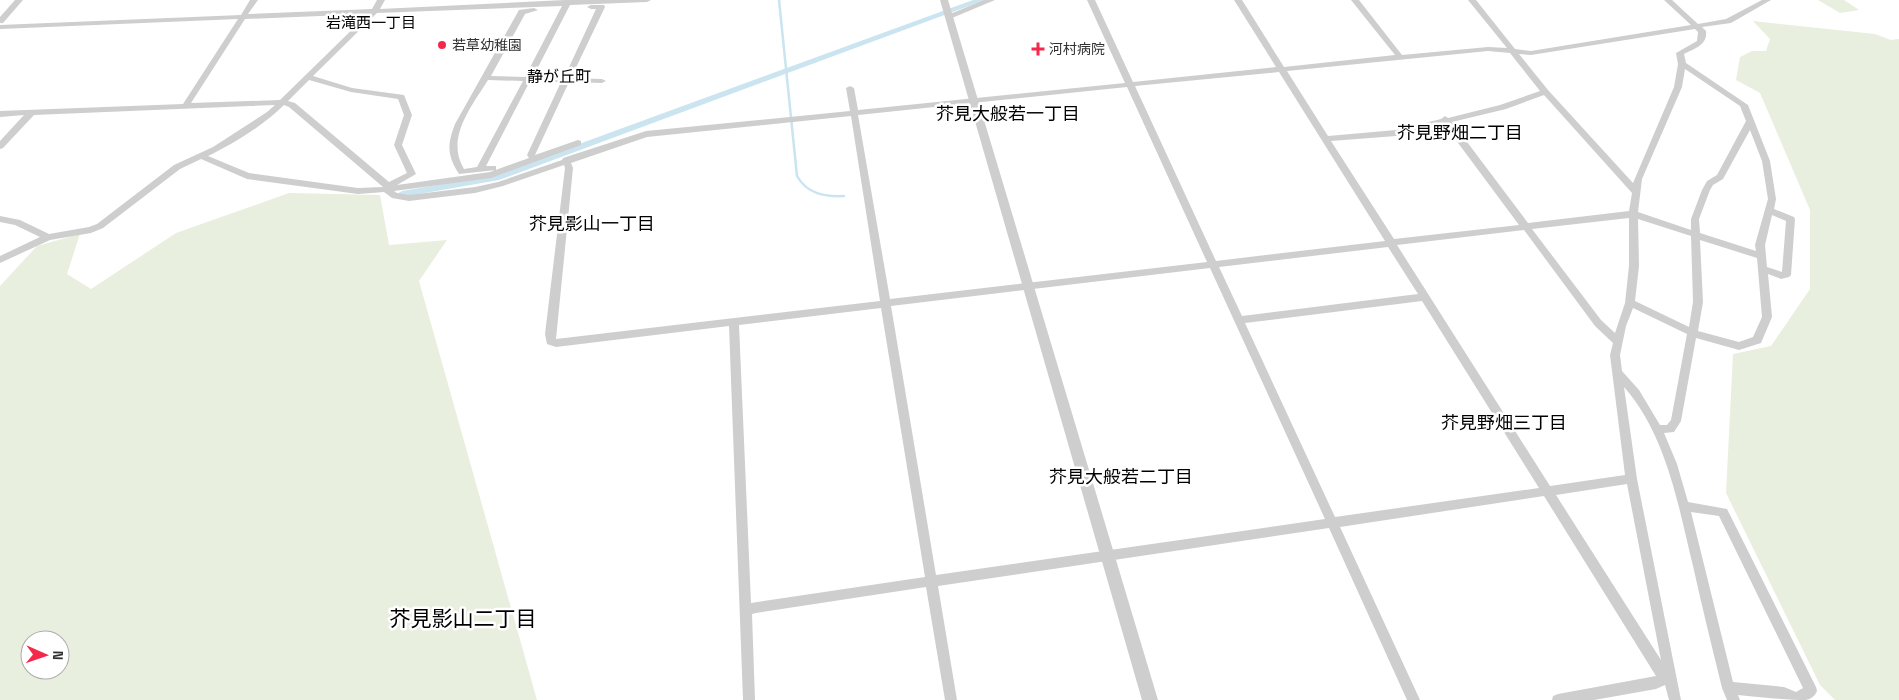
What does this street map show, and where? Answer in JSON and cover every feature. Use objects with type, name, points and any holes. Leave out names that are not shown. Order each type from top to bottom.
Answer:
[{"type":"street","points":[[0,21],[19,0]]},
{"type":"street","points":[[186,105],[254,0]]},
{"type":"street","points":[[0,260],[48,237],[100,226],[177,167],[256,124],[283,102],[375,11],[381,0]]},
{"type":"street","points":[[0,28],[647,0]]},
{"type":"street","points":[[947,8],[973,0]]},
{"type":"street","points":[[947,8],[991,0]]},
{"type":"street","points":[[1091,0],[1414,700]]},
{"type":"street","points":[[1238,0],[1547,492],[1668,680]]},
{"type":"street","points":[[1355,0],[1400,57]]},
{"type":"street","points":[[1472,0],[1545,92],[1636,192]]},
{"type":"street","points":[[1668,0],[1702,31],[1702,41],[1680,53],[1682,64],[1674,98],[1638,179],[1634,214],[1634,266],[1630,303],[1615,355],[1631,479],[1668,680],[1675,700]]},
{"type":"street","points":[[0,114],[283,102],[292,105],[395,196],[409,198],[474,190],[500,184],[646,134],[1400,57],[1488,49],[1531,53],[1728,21],[1766,0]]},
{"type":"street","points":[[480,170],[567,4]]},
{"type":"street","points":[[200,156],[247,176],[358,191],[491,175],[533,157],[601,7],[567,4],[522,12],[452,137],[454,163],[462,172],[480,170],[533,157],[578,143]]},
{"type":"street","points":[[947,8],[1150,700]]},
{"type":"street","points":[[1630,303],[1693,333],[1739,346],[1757,340],[1766,317],[1760,245],[1772,199],[1766,161],[1744,105],[1682,64]]},
{"type":"street","points":[[308,77],[351,90],[400,97],[408,115],[398,145],[412,174],[387,188]]},
{"type":"street","points":[[486,78],[602,81]]},
{"type":"street","points":[[850,88],[951,700]]},
{"type":"street","points":[[1326,139],[1388,134],[1445,119],[1503,107],[1545,92]]},
{"type":"street","points":[[0,146],[31,113]]},
{"type":"street","points":[[1445,119],[1528,227],[1598,323],[1618,342]]},
{"type":"street","points":[[1658,429],[1670,429],[1676,421],[1693,333],[1698,302],[1694,235],[1695,219],[1706,190],[1710,183],[1720,178],[1751,120]]},
{"type":"street","points":[[566,160],[569,168],[551,341],[577,342],[1634,214],[1760,256]]},
{"type":"street","points":[[1761,268],[1782,276],[1786,275],[1791,220],[1770,211]]},
{"type":"street","points":[[0,219],[16,222],[48,237]]},
{"type":"street","points":[[1239,320],[1424,297]]},
{"type":"street","points":[[734,323],[750,700]]},
{"type":"street","points":[[1618,373],[1632,387],[1658,429],[1684,506],[1728,688],[1734,700]]},
{"type":"street","points":[[746,610],[756,607],[1631,479]]},
{"type":"street","points":[[1684,506],[1723,512],[1811,691],[1797,699],[1784,693],[1728,688]]},
{"type":"street","points":[[1558,700],[1668,680]]},
{"type":"green space","points":[[1818,0],[1844,0],[1859,10],[1840,13]]},
{"type":"green space","points":[[1753,21],[1875,34],[1891,40],[1899,39],[1899,700],[1835,700],[1820,685],[1726,493],[1733,354],[1771,346],[1810,289],[1810,210],[1760,93],[1736,80],[1740,57],[1752,51],[1766,51],[1770,39]]},
{"type":"green space","points":[[289,193],[380,195],[389,245],[447,240],[419,281],[537,700],[0,700],[0,286],[37,246],[80,234],[67,274],[91,289],[176,233]]},
{"type":"waterway","points":[[779,0],[797,176],[811,191],[823,195],[844,196]]},
{"type":"waterway","points":[[402,194],[496,178],[981,0]]},
{"type":"place","name":"若草幼稚園","points":[[442,45]]},
{"type":"place","name":"河村病院","points":[[1038,49]]},
{"type":"district","name":"岩滝西一丁目","points":[[371,23]]},
{"type":"district","name":"静が丘町","points":[[559,76]]},
{"type":"district","name":"芥見大般若一丁目","points":[[1008,114]]},
{"type":"district","name":"芥見野畑二丁目","points":[[1460,133]]},
{"type":"district","name":"芥見影山一丁目","points":[[592,224]]},
{"type":"district","name":"芥見野畑三丁目","points":[[1504,423]]},
{"type":"district","name":"芥見大般若二丁目","points":[[1121,477]]},
{"type":"district","name":"芥見影山二丁目","points":[[463,619]]}]
